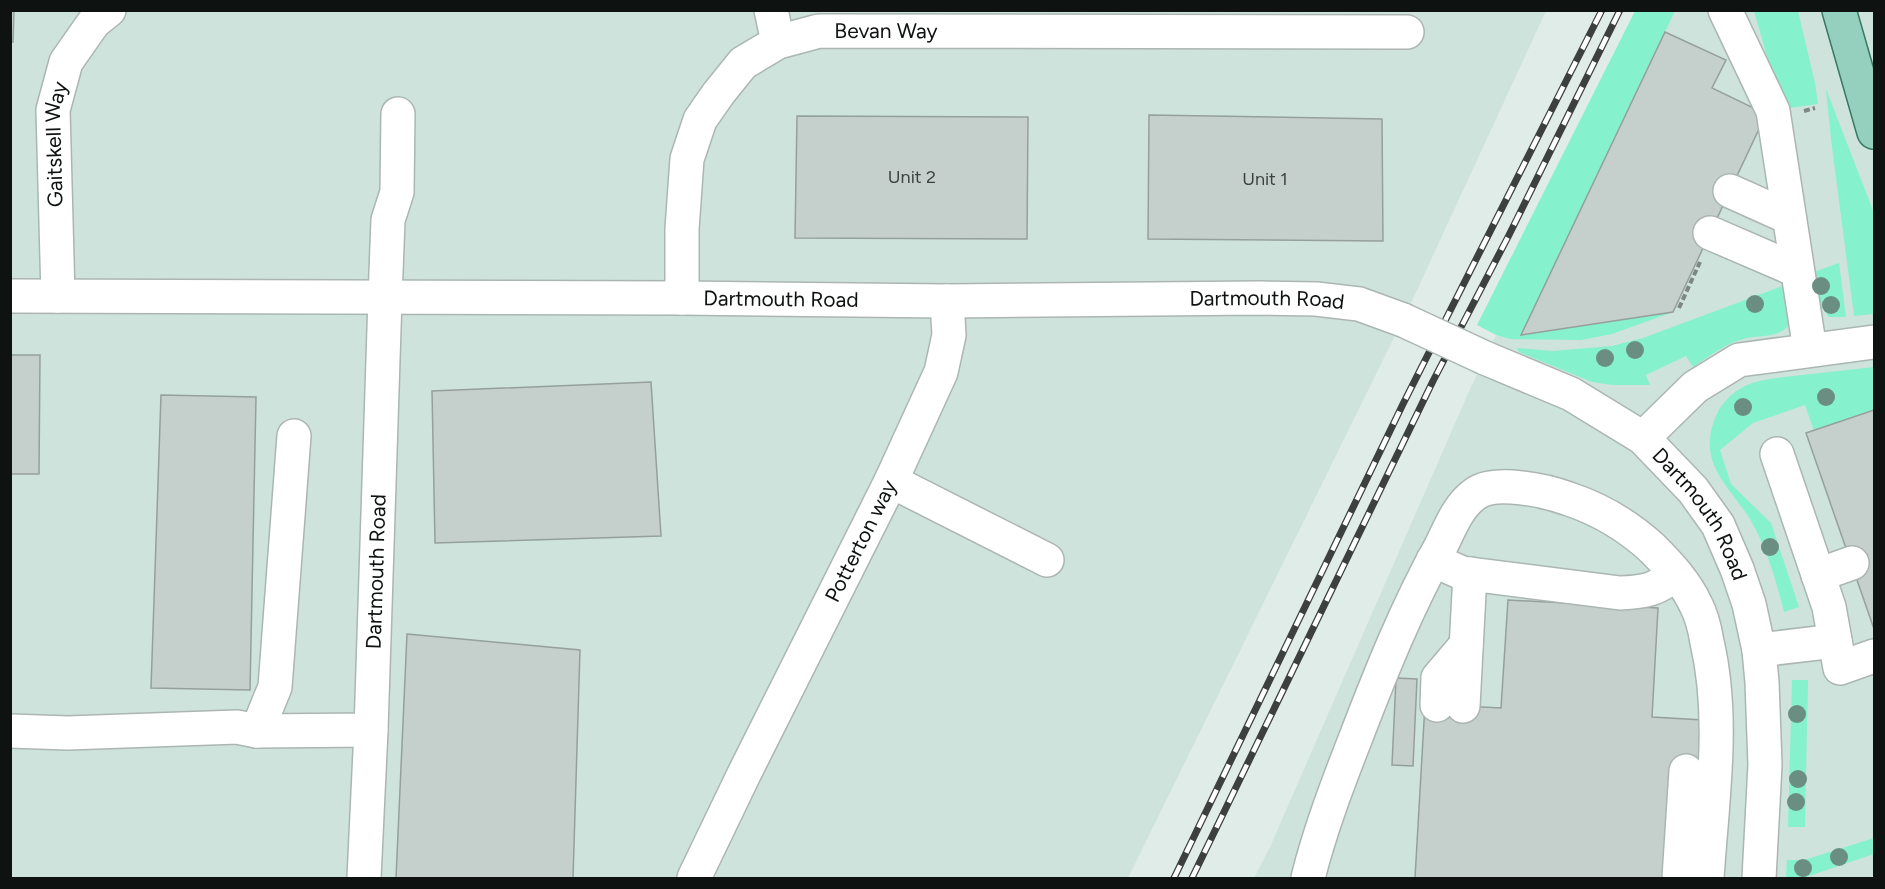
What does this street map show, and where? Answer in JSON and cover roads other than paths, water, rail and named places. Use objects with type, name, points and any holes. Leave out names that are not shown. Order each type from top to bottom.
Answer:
[{"type":"main road","points":[[1839,10],[1875,132]]},
{"type":"street","name":"Gaitskell Way","points":[[58,296],[54,110],[66,62],[94,22],[109,10]]},
{"type":"street","points":[[771,10],[778,42]]},
{"type":"street","points":[[1725,10],[1773,111],[1810,350]]},
{"type":"street","name":"Bevan Way","points":[[682,298],[682,229],[687,159],[700,120],[742,63],[778,42],[819,31],[1287,21],[1407,32]]},
{"type":"street","points":[[385,298],[388,220],[397,192],[398,114]]},
{"type":"street","points":[[1730,191],[1788,217]]},
{"type":"street","points":[[1710,233],[1796,270]]},
{"type":"street","name":"Dartmouth Road","points":[[10,296],[947,301],[1260,298],[1316,299],[1359,304],[1403,320],[1571,394],[1642,438],[1693,490],[1718,525],[1746,595],[1759,651],[1765,765],[1759,879]]},
{"type":"street","name":"Dartmouth Road","points":[[364,879],[385,298]]},
{"type":"street","name":"Potterton way","points":[[694,879],[891,481],[941,372],[949,335],[947,301]]},
{"type":"street","points":[[1642,438],[1695,387],[1739,360],[1875,342]]},
{"type":"street","points":[[257,731],[275,687],[294,436]]},
{"type":"street","points":[[1777,454],[1829,607],[1840,668],[1875,656]]},
{"type":"street","points":[[891,481],[1047,560]]},
{"type":"street","points":[[1308,879],[1323,822],[1380,674],[1433,560],[1464,503],[1477,492],[1502,487],[1538,491],[1586,504],[1616,521],[1638,536],[1676,574],[1697,606],[1715,678],[1715,758],[1707,879]]},
{"type":"street","points":[[1433,560],[1462,573],[1543,593],[1643,592],[1661,586],[1676,574]]},
{"type":"street","points":[[1818,575],[1852,564]]},
{"type":"street","points":[[1450,706],[1466,645],[1470,574]]},
{"type":"street","points":[[1759,651],[1835,641]]},
{"type":"street","points":[[10,731],[68,733],[237,728],[257,731],[371,730]]},
{"type":"street","points":[[1679,879],[1686,771]]},
{"type":"railway","points":[[1174,878],[1403,404],[1602,10]]},
{"type":"railway","points":[[1192,878],[1433,381],[1509,235],[1620,10]]}]
